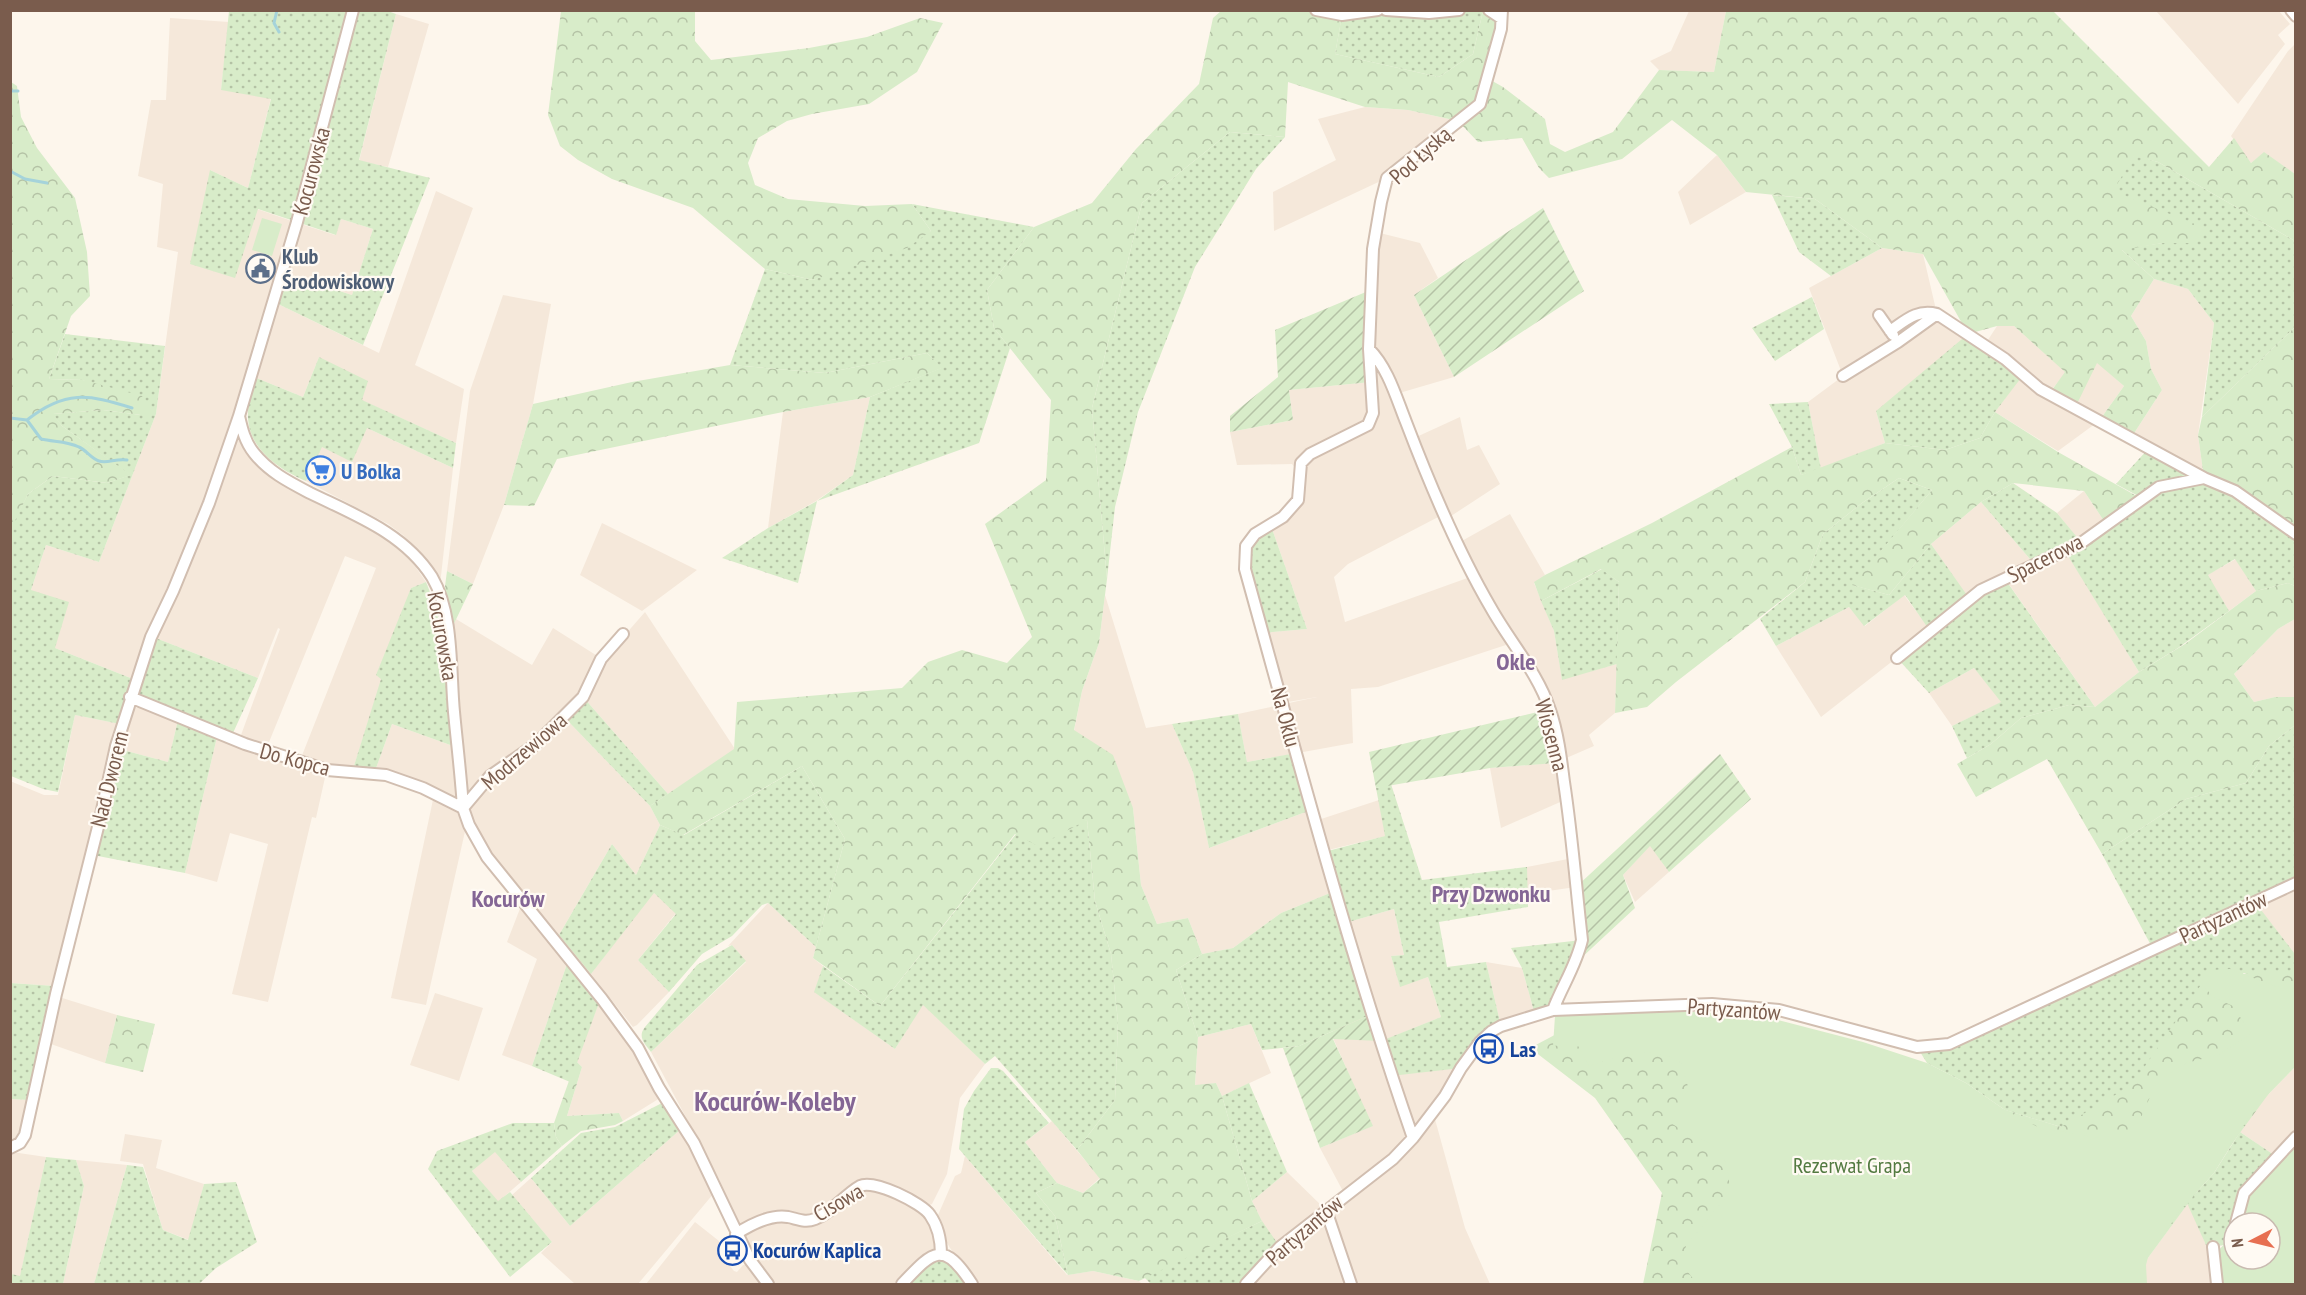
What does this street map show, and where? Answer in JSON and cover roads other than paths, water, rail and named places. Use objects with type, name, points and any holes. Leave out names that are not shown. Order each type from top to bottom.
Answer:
[{"type":"street","name":"Kocurowska","points":[[353,10],[300,212],[239,416],[246,440],[276,474],[394,536],[422,563],[433,580],[445,617],[449,643],[463,808],[469,825],[487,857],[602,999],[638,1048],[659,1088],[694,1143],[750,1260],[768,1284]]},
{"type":"street","points":[[1316,10],[1342,15],[1378,10]]},
{"type":"street","points":[[1386,10],[1429,14],[1459,10]]},
{"type":"street","points":[[1489,10],[1501,14]]},
{"type":"street","points":[[2291,10],[2295,16]]},
{"type":"street","name":"Pod Łyską","points":[[1369,349],[1373,249],[1387,178],[1480,104],[1501,29],[1501,14]]},
{"type":"street","points":[[1890,331],[1912,315],[1924,311],[1936,314],[2006,359],[2040,389],[2204,478],[2235,491],[2295,534]]},
{"type":"street","points":[[1843,376],[1898,342],[1936,314]]},
{"type":"street","points":[[1879,315],[1898,342]]},
{"type":"street","name":"Wiosenna","points":[[1369,349],[1378,358],[1395,394],[1434,491],[1466,562],[1490,608],[1531,671],[1550,709],[1558,739],[1565,789],[1582,940],[1578,961],[1562,988],[1553,1010]]},
{"type":"street","name":"Na Oklu","points":[[1369,349],[1373,413],[1368,425],[1310,454],[1301,463],[1298,500],[1283,517],[1255,534],[1246,546],[1244,556],[1245,569],[1314,821],[1372,1014],[1413,1138]]},
{"type":"street","name":"Nad Dworem","points":[[10,1148],[21,1143],[26,1135],[56,994],[130,697],[151,637],[173,591],[209,503],[239,416]]},
{"type":"street","name":"Spacerowa","points":[[1897,658],[1981,590],[2080,543],[2159,487],[2204,478]]},
{"type":"street","name":"Modrzewiowa","points":[[463,808],[490,776],[536,744],[583,697],[601,659],[623,634]]},
{"type":"street","name":"Do Kopca","points":[[130,697],[245,744],[327,770],[386,776],[423,788],[463,808]]},
{"type":"street","name":"Partyzantów","points":[[1246,1284],[1280,1247],[1393,1159],[1413,1138],[1445,1096],[1467,1060],[1492,1031],[1553,1010],[1643,1005],[1723,1005],[1779,1010],[1917,1047],[1949,1044],[2295,883]]},
{"type":"street","points":[[2239,1211],[2244,1193],[2295,1137]]},
{"type":"street","name":"Cisowa","points":[[736,1234],[751,1225],[776,1217],[798,1220],[815,1219],[830,1211],[861,1185],[870,1184],[879,1185],[923,1207],[931,1216],[937,1230],[941,1255]]},
{"type":"street","points":[[1326,1210],[1351,1284]]},
{"type":"street","points":[[2213,1247],[2217,1284]]},
{"type":"street","points":[[902,1284],[926,1259],[941,1255],[952,1258],[972,1284]]},
{"type":"waterway","points":[[277,10],[274,23],[279,32]]},
{"type":"waterway","points":[[10,91],[18,91]]},
{"type":"waterway","points":[[10,171],[25,179],[47,183]]},
{"type":"waterway","points":[[27,420],[41,410],[65,399],[89,398],[132,408]]},
{"type":"waterway","points":[[10,418],[27,420],[41,439],[82,448],[99,461],[127,460]]},
{"type":"place","name":"Klub Środowiskowy","points":[[261,269]]},
{"type":"place","name":"U Bolka","points":[[320,471]]},
{"type":"place","name":"Las","points":[[1489,1049]]},
{"type":"place","name":"Kocurów Kaplica","points":[[732,1250]]},
{"type":"district","name":"Okle","points":[[1516,661]]},
{"type":"district","name":"Przy Dzwonku","points":[[1491,893]]},
{"type":"district","name":"Kocurów","points":[[508,898]]},
{"type":"district","name":"Kocurów-Koleby","points":[[775,1100]]},
{"type":"park label","name":"Rezerwat Grapa","points":[[1852,1165]]}]
